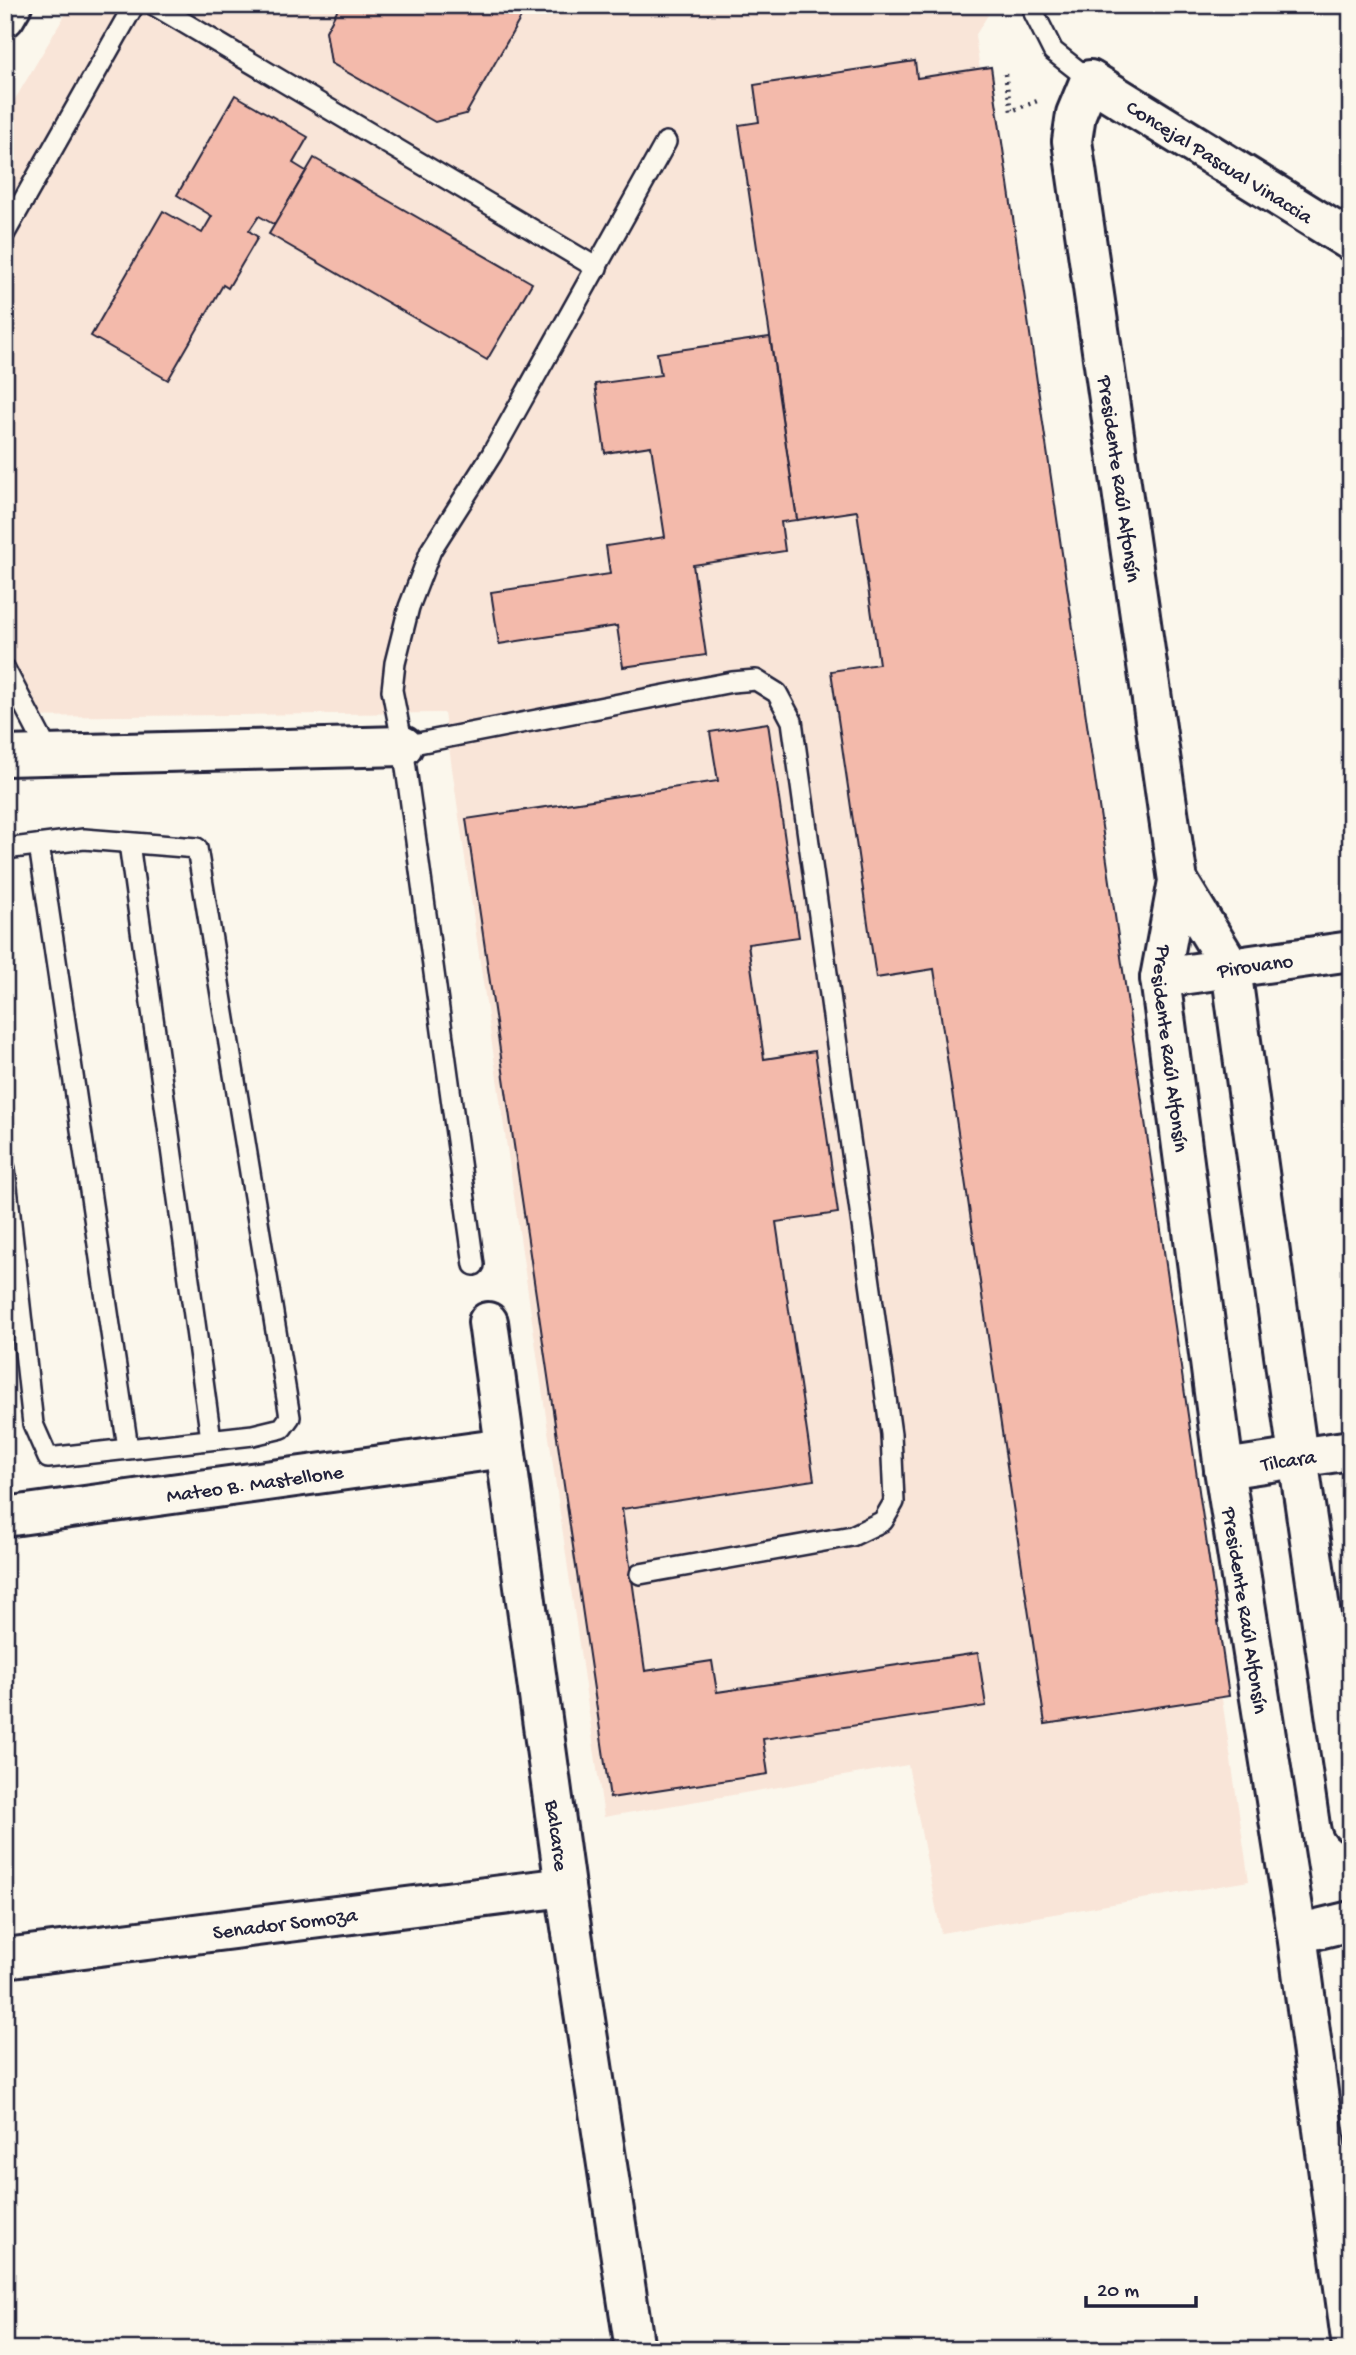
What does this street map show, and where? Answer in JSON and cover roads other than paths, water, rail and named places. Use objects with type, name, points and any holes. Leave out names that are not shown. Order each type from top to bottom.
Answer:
[{"type":"main road","points":[[5,17],[12,5]]},
{"type":"main road","name":"Concejal Pascual Vinaccia","points":[[1090,80],[1351,241]]},
{"type":"main road","name":"Presidente Raúl Alfonsín","points":[[1090,80],[1076,114],[1072,141],[1178,881],[1160,978],[1224,1469],[1297,1934],[1351,2340]]},
{"type":"main road","points":[[5,756],[403,746]]},
{"type":"main road","name":"Presidente Raúl Alfonsín","points":[[1178,881],[1231,968],[1351,1823]]},
{"type":"main road","name":"Pirovano","points":[[1160,978],[1351,951]]},
{"type":"main road","name":"Balcarce","points":[[488,1322],[565,1887],[635,2350]]},
{"type":"main road","name":"Mateo B. Mastellone","points":[[5,1517],[505,1448]]},
{"type":"main road","name":"Tilcara","points":[[1224,1469],[1351,1450]]},
{"type":"main road","name":"Senador Somoza","points":[[5,1958],[565,1887]]},
{"type":"main road","points":[[1297,1934],[1351,1921]]},
{"type":"lane","points":[[5,233],[134,5]]},
{"type":"lane","points":[[154,5],[597,268]]},
{"type":"lane","points":[[1035,5],[1034,13],[1054,51],[1090,80]]},
{"type":"lane","points":[[474,1265],[403,746],[392,690],[395,663],[408,607],[431,550],[492,454],[666,142]]},
{"type":"lane","points":[[5,669],[50,755]]},
{"type":"lane","points":[[403,746],[732,682],[756,680],[777,693],[792,721],[889,1420],[894,1503],[883,1521],[852,1536],[640,1574]]},
{"type":"lane","points":[[5,849],[84,839],[197,848],[290,1416],[282,1428],[253,1435],[48,1458],[33,1424],[5,1169]]},
{"type":"lane","points":[[129,843],[211,1439]]},
{"type":"lane","points":[[39,845],[128,1448]]}]
